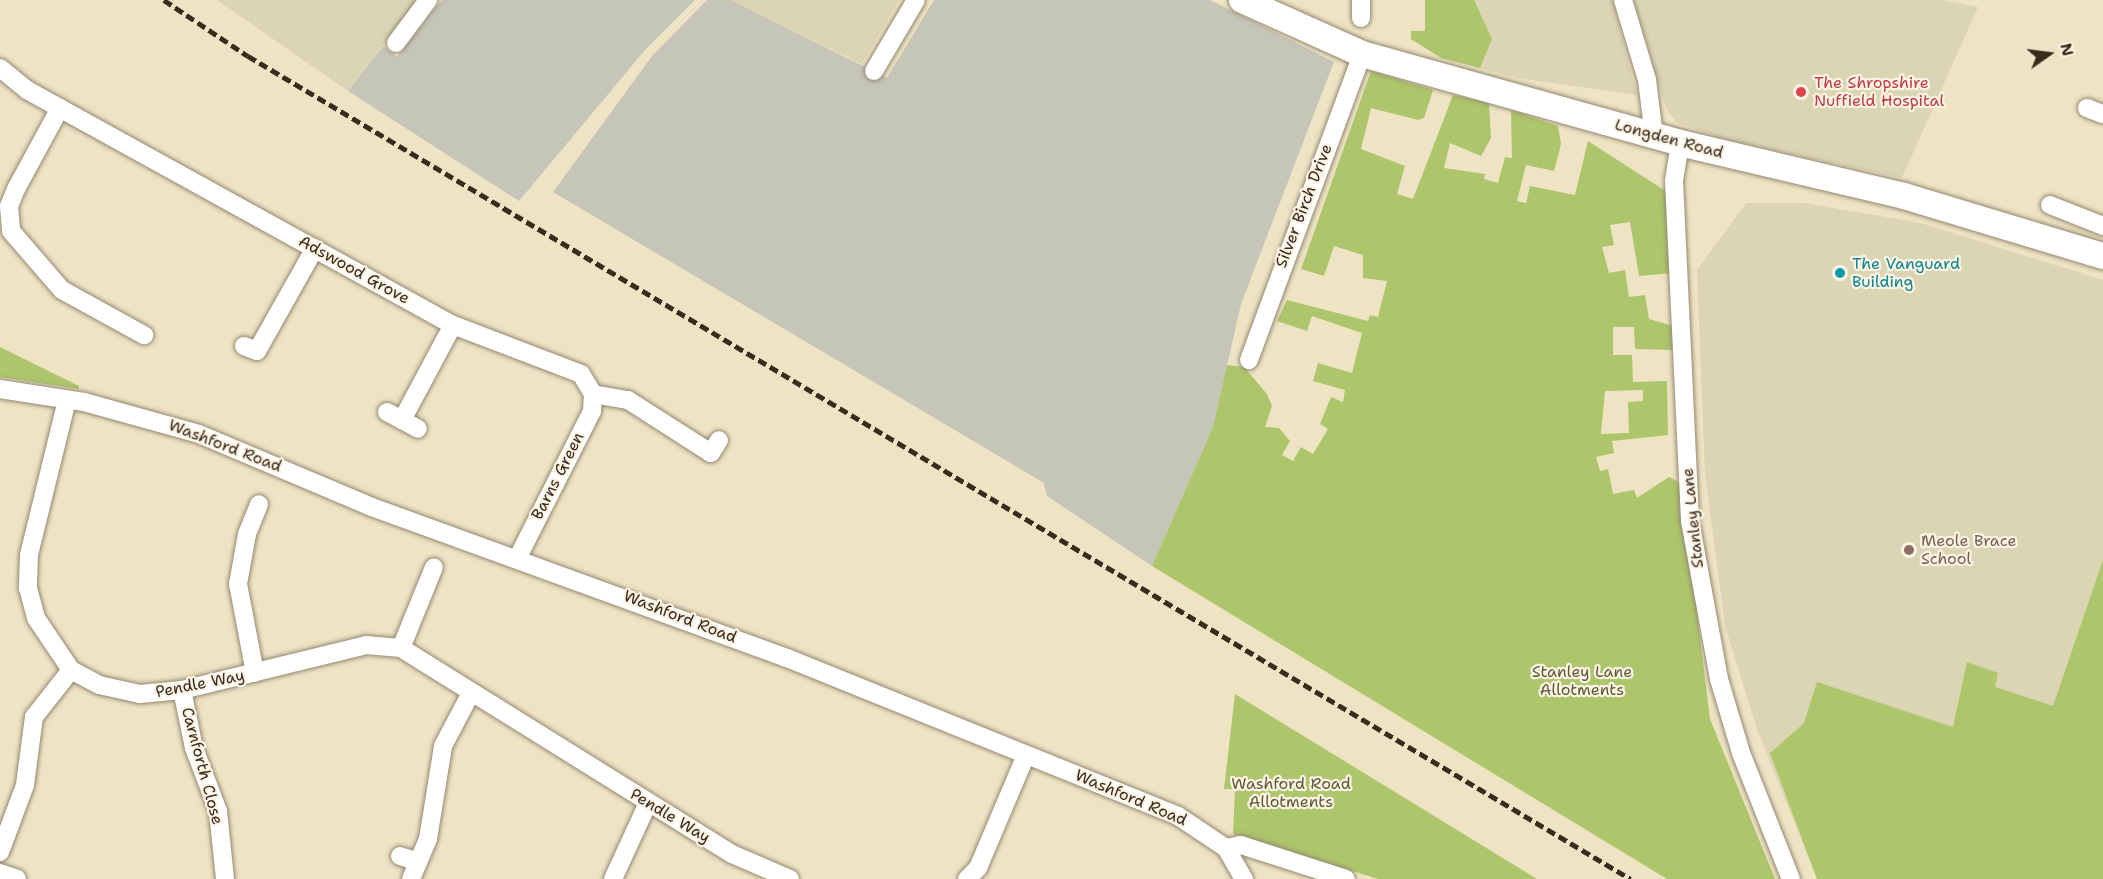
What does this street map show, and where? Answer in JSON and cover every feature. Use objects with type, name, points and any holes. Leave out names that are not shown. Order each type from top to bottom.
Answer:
[{"type":"street","points":[[396,43],[428,0]]},
{"type":"street","points":[[874,71],[916,0]]},
{"type":"street","name":"Longden Road","points":[[1242,0],[1362,54],[1680,143],[1904,196],[2103,256]]},
{"type":"street","points":[[1623,0],[1647,80],[1654,136]]},
{"type":"street","name":"Silver Birch Drive","points":[[1249,360],[1362,54]]},
{"type":"street","name":"Adswood Grove","points":[[0,68],[60,108],[453,325],[581,374],[593,394]]},
{"type":"street","points":[[60,108],[9,206],[11,231],[62,291],[132,334]]},
{"type":"street","name":"Stanley Lane","points":[[1680,143],[1674,181],[1692,533],[1719,679],[1741,753],[1791,879]]},
{"type":"street","points":[[2050,205],[2103,226]]},
{"type":"street","points":[[257,353],[315,248]]},
{"type":"street","points":[[418,429],[395,416],[453,325]]},
{"type":"street","name":"Washford Road","points":[[0,389],[67,400],[190,431],[372,507],[518,557],[787,657],[1178,816],[1226,848]]},
{"type":"street","points":[[593,394],[628,400],[712,453]]},
{"type":"street","name":"Barns Green","points":[[518,557],[592,411],[593,394]]},
{"type":"street","name":"Pendle Way","points":[[67,400],[29,555],[28,588],[36,618],[71,670],[99,685],[140,694],[182,690],[366,645],[402,648],[732,854],[790,879]]},
{"type":"street","points":[[255,673],[238,584],[239,531],[258,504]]},
{"type":"street","points":[[402,648],[418,584],[434,567]]},
{"type":"street","points":[[0,852],[25,785],[34,717],[71,670]]},
{"type":"street","name":"Carnforth Close","points":[[182,690],[194,748],[218,811],[225,879]]},
{"type":"street","points":[[400,856],[415,870],[428,839],[443,746],[471,693]]},
{"type":"street","points":[[968,879],[978,868],[1026,755]]},
{"type":"street","points":[[613,879],[648,803]]},
{"type":"street","points":[[1244,879],[1226,848],[1241,844],[1346,879]]},
{"type":"street","points":[[0,873],[17,879]]},
{"type":"shaded area","points":[[217,0],[417,0],[348,91]]},
{"type":"shaded area","points":[[442,0],[695,0],[645,50],[519,201],[348,91],[383,46],[397,57]]},
{"type":"shaded area","points":[[707,0],[731,0],[887,78],[934,0],[1210,0],[1334,62],[1241,304],[1213,427],[1152,566],[1047,496],[1044,483],[553,192],[652,56]]},
{"type":"shaded area","points":[[731,0],[899,0],[862,64]]},
{"type":"shaded area","points":[[1442,0],[1612,0],[1637,95],[1517,78],[1441,58]]},
{"type":"shaded area","name":"The Shropshire Nuffield Hospital","points":[[1634,0],[1943,0],[1978,7],[1902,178],[1720,138],[1676,122],[1666,108]]},
{"type":"shaded area","name":"Meole Brace School","points":[[1746,203],[1804,203],[1921,223],[2103,280],[2103,879],[1817,879],[1757,729],[1725,626],[1705,474],[1697,270]]},
{"type":"green space","points":[[1425,0],[1474,0],[1492,39],[1480,68],[1441,58],[1411,39],[1411,31],[1425,31]]},
{"type":"green space","name":"Stanley Lane Allotments","points":[[1371,71],[1433,90],[1424,118],[1418,120],[1371,108],[1361,149],[1405,166],[1397,194],[1413,199],[1453,95],[1489,103],[1491,138],[1481,156],[1450,143],[1444,168],[1485,174],[1484,179],[1498,183],[1505,157],[1512,158],[1511,110],[1558,126],[1561,144],[1554,171],[1526,165],[1517,201],[1526,203],[1530,186],[1575,195],[1588,141],[1667,192],[1672,273],[1639,276],[1630,222],[1610,225],[1614,245],[1602,247],[1609,273],[1625,270],[1629,297],[1645,295],[1649,319],[1673,326],[1675,350],[1635,349],[1634,327],[1613,327],[1613,355],[1632,355],[1633,382],[1667,381],[1668,435],[1612,441],[1614,453],[1596,457],[1600,471],[1608,469],[1613,494],[1634,490],[1637,498],[1669,477],[1681,483],[1710,719],[1775,879],[1667,879],[1152,566],[1213,427],[1227,365],[1244,367],[1267,394],[1272,406],[1265,427],[1279,428],[1290,441],[1282,455],[1293,461],[1301,447],[1313,454],[1328,429],[1320,424],[1331,397],[1343,402],[1345,390],[1313,381],[1318,363],[1352,373],[1362,333],[1312,316],[1307,331],[1277,321],[1287,300],[1368,321],[1370,315],[1378,317],[1387,281],[1363,278],[1363,255],[1334,246],[1324,276],[1301,269]],"holes":[[[1643,390],[1643,401],[1628,402],[1629,433],[1601,434],[1605,391]]]},
{"type":"green space","points":[[0,347],[79,386],[79,389],[0,377]]},
{"type":"green space","points":[[2103,560],[2103,879],[1817,879],[1770,753],[1804,723],[1817,682],[1953,727],[1967,662],[1998,673],[1995,687],[2053,706]]},
{"type":"green space","name":"Washford Road Allotments","points":[[1235,694],[1537,879],[1378,879],[1233,834],[1235,789],[1224,789]]},
{"type":"railway","points":[[164,0],[248,56],[1631,879]]},
{"type":"place","name":"The Shropshire Nuffield Hospital","points":[[1801,92]]},
{"type":"place","name":"The Vanguard Building","points":[[1840,273]]},
{"type":"place","name":"Meole Brace School","points":[[1909,550]]}]
